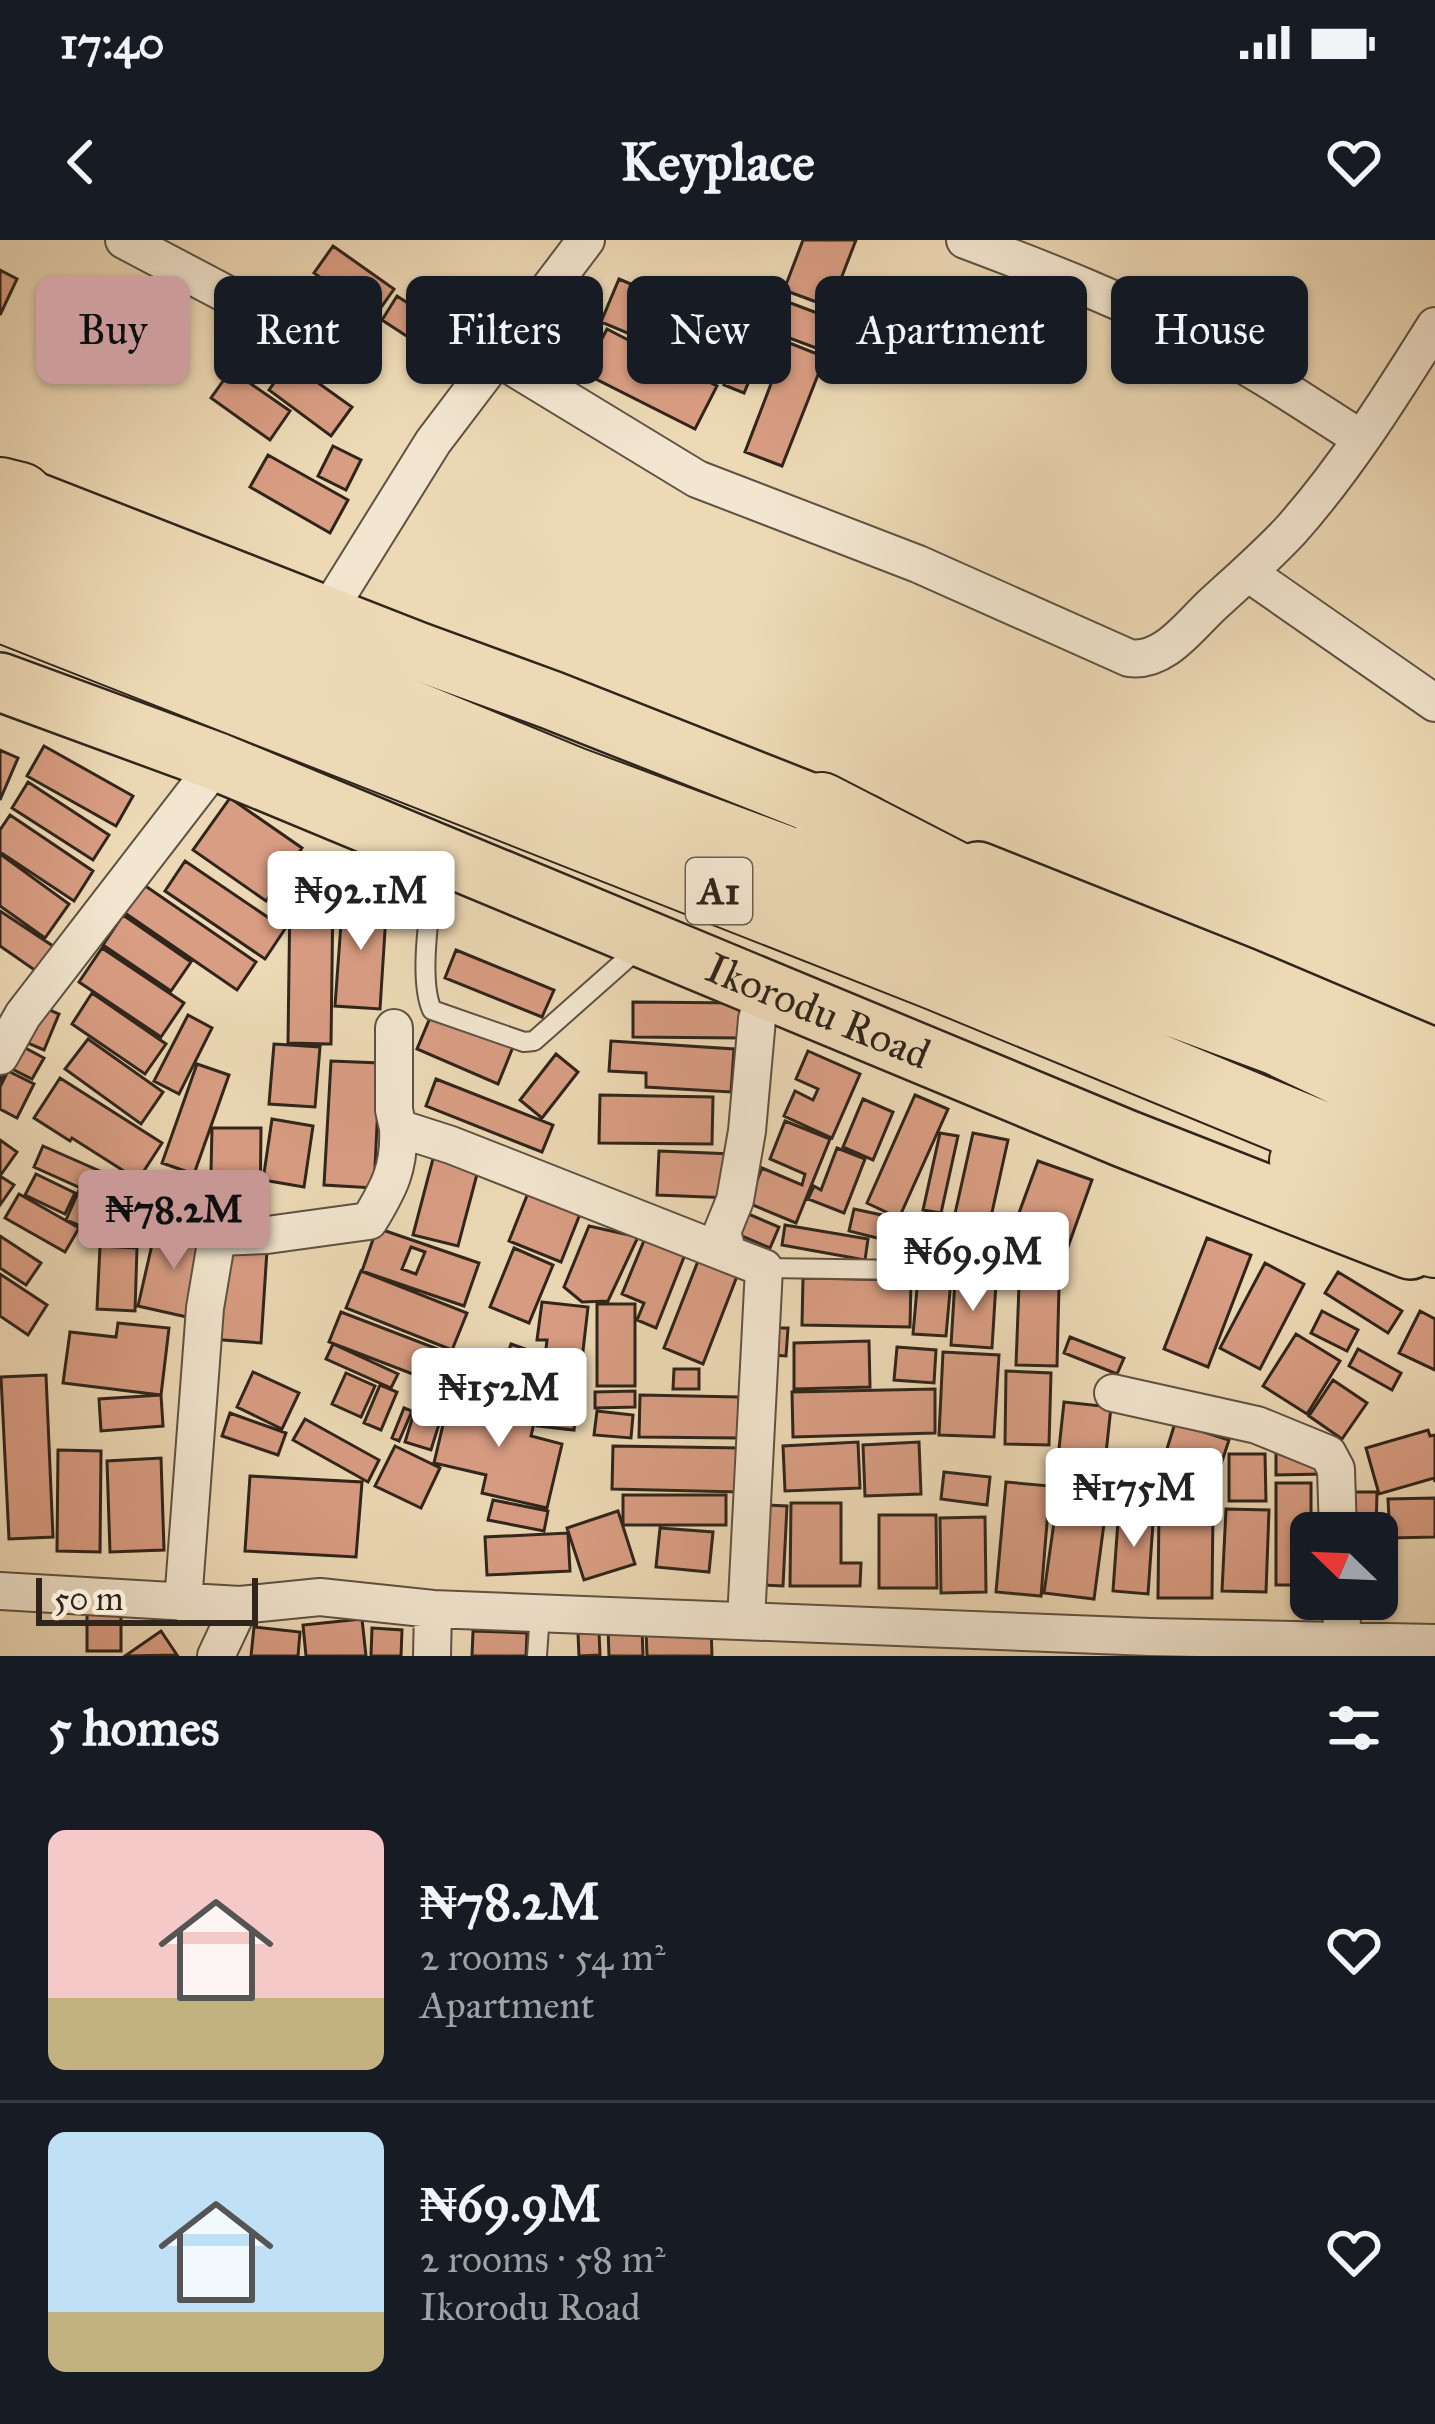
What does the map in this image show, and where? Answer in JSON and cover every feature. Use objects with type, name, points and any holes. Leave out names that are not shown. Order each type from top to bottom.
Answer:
[{"type":"highway","name":"A1","points":[[5,505],[574,782],[1276,1040],[1435,1116]]},
{"type":"highway","name":"Ikorodu Road","points":[[0,608],[1148,1063],[1435,1182]]},
{"type":"highway","points":[[821,806],[1276,1040]]},
{"type":"highway","points":[[1148,1063],[1435,1244]]},
{"type":"main road","points":[[5,505],[326,614],[821,806],[1435,1058]]},
{"type":"main road","name":"Ikorodu Road","points":[[0,682],[218,762],[1126,1139],[1435,1260]]},
{"type":"street","points":[[124,240],[214,287]]},
{"type":"street","points":[[559,276],[586,240]]},
{"type":"street","points":[[965,240],[1199,340],[1360,439]]},
{"type":"street","points":[[541,384],[697,479],[918,564],[1129,658],[1153,658],[1292,529],[1360,439],[1435,326]]},
{"type":"street","points":[[326,614],[433,442],[478,384]]},
{"type":"street","points":[[1248,574],[1435,703]]},
{"type":"street","points":[[0,1056],[23,1015],[218,762]]},
{"type":"street","points":[[728,1254],[722,1232],[735,1200],[757,1019],[765,990]]},
{"type":"street","points":[[184,1603],[205,1308],[217,1237],[369,1221],[390,1187],[399,1147],[394,1028]]},
{"type":"street","points":[[398,1128],[451,1144],[764,1268],[746,1621]]},
{"type":"street","points":[[1114,1393],[1257,1425],[1328,1454],[1336,1469],[1337,1512]]},
{"type":"street","points":[[0,1591],[184,1603],[320,1597],[433,1610],[1343,1649],[1435,1642]]},
{"type":"street","points":[[216,1656],[240,1604]]},
{"type":"street","points":[[433,1610],[433,1656]]},
{"type":"lane","points":[[436,851],[426,976],[426,997],[432,1010],[524,1042],[534,1041],[647,941]]},
{"type":"lane","points":[[764,1268],[909,1270]]},
{"type":"lane","points":[[537,1656],[540,1613]]},
{"type":"building","points":[[803,240],[856,240],[842,276],[815,276],[815,301],[791,293],[789,276]]},
{"type":"building","points":[[333,246],[376,276],[318,276],[314,273]]},
{"type":"building","points":[[0,270],[17,279],[0,315]]},
{"type":"building","points":[[619,279],[627,282],[627,333],[603,323]]},
{"type":"building","points":[[382,281],[394,289],[382,306]]},
{"type":"building","points":[[397,296],[406,302],[406,336],[382,320]]},
{"type":"building","points":[[791,303],[815,312],[815,348],[791,339]]},
{"type":"building","points":[[607,329],[627,339],[627,384],[717,386],[695,429],[603,383]]},
{"type":"building","points":[[791,344],[815,353],[815,382],[782,466],[745,452],[771,384],[791,384]]},
{"type":"building","points":[[221,384],[251,384],[290,411],[270,440],[211,398]]},
{"type":"building","points":[[273,384],[320,384],[352,407],[331,436],[269,390]]},
{"type":"building","points":[[724,384],[748,384],[744,393]]},
{"type":"building","points":[[333,446],[361,460],[346,490],[318,476]]},
{"type":"building","points":[[268,455],[348,500],[330,533],[250,487]]},
{"type":"building","points":[[44,746],[133,796],[116,826],[27,776]]},
{"type":"building","points":[[0,750],[18,758],[0,800]]},
{"type":"building","points":[[28,782],[109,835],[93,860],[12,808]]},
{"type":"building","points":[[230,798],[302,848],[266,901],[193,850]]},
{"type":"building","points":[[10,815],[93,871],[74,901],[0,852],[0,830]]},
{"type":"building","points":[[0,854],[69,904],[45,938],[0,906]]},
{"type":"building","points":[[185,861],[285,929],[265,959],[165,891]]},
{"type":"building","points":[[144,885],[256,962],[237,990],[125,913]]},
{"type":"building","points":[[290,892],[333,893],[331,1044],[288,1043]]},
{"type":"building","points":[[343,896],[387,899],[380,1009],[335,1006]]},
{"type":"building","points":[[0,911],[53,946],[36,971],[0,946]]},
{"type":"building","points":[[123,915],[191,962],[171,991],[103,945]]},
{"type":"building","points":[[102,948],[184,1003],[161,1037],[79,982]]},
{"type":"building","points":[[456,950],[554,990],[542,1017],[445,978]]},
{"type":"building","points":[[92,993],[166,1044],[145,1074],[72,1024]]},
{"type":"building","points":[[633,1002],[741,1003],[741,1038],[633,1037]]},
{"type":"building","points":[[38,1005],[59,1014],[44,1050],[23,1041]]},
{"type":"building","points":[[432,1013],[513,1047],[498,1084],[417,1049]]},
{"type":"building","points":[[188,1015],[212,1028],[179,1094],[154,1081]]},
{"type":"building","points":[[88,1039],[163,1092],[141,1124],[65,1069]]},
{"type":"building","points":[[611,1041],[734,1049],[731,1092],[646,1087],[646,1073],[609,1071]]},
{"type":"building","points":[[16,1043],[44,1058],[32,1079],[8,1067],[0,1083],[0,1072]]},
{"type":"building","points":[[274,1044],[320,1047],[315,1107],[269,1104]]},
{"type":"building","points":[[808,1051],[860,1074],[832,1138],[784,1116],[795,1091],[813,1100],[818,1089],[796,1079]]},
{"type":"building","points":[[556,1054],[578,1072],[542,1118],[520,1100]]},
{"type":"building","points":[[331,1061],[380,1063],[374,1188],[324,1185]]},
{"type":"building","points":[[197,1064],[229,1075],[194,1174],[162,1163]]},
{"type":"building","points":[[8,1071],[34,1084],[17,1118],[0,1109],[0,1087]]},
{"type":"building","points":[[60,1078],[162,1143],[138,1180],[34,1118]]},
{"type":"building","points":[[436,1079],[553,1125],[542,1152],[426,1106]]},
{"type":"building","points":[[600,1095],[713,1097],[712,1144],[599,1143]]},
{"type":"building","points":[[915,1095],[948,1109],[899,1218],[867,1203]]},
{"type":"building","points":[[863,1099],[893,1112],[873,1160],[843,1147]]},
{"type":"building","points":[[272,1119],[313,1126],[304,1187],[263,1180]]},
{"type":"building","points":[[785,1121],[830,1139],[796,1223],[748,1203],[762,1168],[802,1185],[805,1174],[770,1159]]},
{"type":"building","points":[[212,1128],[261,1128],[260,1216],[210,1215]]},
{"type":"building","points":[[940,1133],[958,1136],[941,1213],[923,1210]]},
{"type":"building","points":[[973,1133],[1008,1140],[981,1262],[946,1254]]},
{"type":"building","points":[[0,1140],[17,1152],[0,1176]]},
{"type":"building","points":[[43,1146],[143,1190],[134,1212],[34,1167]]},
{"type":"building","points":[[837,1148],[865,1159],[844,1213],[808,1199],[814,1186],[821,1190]]},
{"type":"building","points":[[435,1151],[480,1163],[458,1246],[413,1235]]},
{"type":"building","points":[[659,1151],[733,1154],[731,1198],[657,1195]]},
{"type":"building","points":[[1038,1161],[1092,1180],[1056,1280],[990,1256],[1004,1217],[1016,1221]]},
{"type":"building","points":[[36,1174],[75,1193],[65,1214],[25,1195]]},
{"type":"building","points":[[0,1176],[14,1185],[0,1205]]},
{"type":"building","points":[[80,1188],[125,1208],[112,1239],[66,1220]]},
{"type":"building","points":[[530,1188],[582,1209],[561,1262],[509,1241]]},
{"type":"building","points":[[19,1194],[79,1228],[65,1252],[5,1218]]},
{"type":"building","points":[[854,1209],[891,1217],[885,1240],[849,1231]]},
{"type":"building","points":[[739,1210],[779,1227],[770,1248],[730,1231]]},
{"type":"building","points":[[905,1214],[946,1219],[941,1254],[901,1249]]},
{"type":"building","points":[[785,1225],[868,1239],[865,1260],[782,1245]]},
{"type":"building","points":[[589,1226],[638,1237],[608,1301],[582,1302],[564,1287]]},
{"type":"building","points":[[156,1227],[209,1238],[191,1318],[138,1306]]},
{"type":"building","points":[[377,1228],[479,1263],[464,1306],[362,1271]],"holes":[[[411,1247],[425,1252],[416,1274],[402,1269]]]},
{"type":"building","points":[[648,1231],[688,1247],[656,1328],[637,1320],[644,1303],[622,1294]]},
{"type":"building","points":[[0,1236],[41,1263],[26,1285],[0,1268]]},
{"type":"building","points":[[1207,1238],[1251,1255],[1208,1367],[1164,1349]]},
{"type":"building","points":[[100,1246],[137,1248],[135,1311],[97,1309]]},
{"type":"building","points":[[217,1248],[267,1250],[261,1343],[211,1339]]},
{"type":"building","points":[[514,1248],[553,1265],[529,1323],[490,1307]]},
{"type":"building","points":[[700,1256],[739,1271],[703,1364],[664,1348]]},
{"type":"building","points":[[1265,1263],[1304,1284],[1260,1369],[1220,1348]]},
{"type":"building","points":[[361,1271],[467,1313],[452,1350],[346,1308]]},
{"type":"building","points":[[1338,1272],[1402,1311],[1388,1333],[1325,1293]]},
{"type":"building","points":[[0,1274],[47,1305],[28,1335],[0,1316]]},
{"type":"building","points":[[918,1277],[951,1280],[946,1336],[913,1334]]},
{"type":"building","points":[[803,1278],[911,1280],[910,1327],[802,1325]]},
{"type":"building","points":[[955,1280],[996,1283],[992,1348],[951,1345]]},
{"type":"building","points":[[1019,1286],[1059,1287],[1057,1366],[1016,1365]]},
{"type":"building","points":[[542,1302],[588,1307],[574,1430],[537,1426],[547,1340],[537,1340]]},
{"type":"building","points":[[597,1304],[635,1304],[635,1386],[597,1386]]},
{"type":"building","points":[[1322,1311],[1358,1330],[1347,1351],[1311,1333]]},
{"type":"building","points":[[1420,1311],[1435,1319],[1435,1370],[1399,1353]]},
{"type":"building","points":[[341,1312],[456,1356],[444,1386],[329,1342]]},
{"type":"building","points":[[118,1323],[169,1328],[161,1395],[63,1383],[70,1332],[116,1337]]},
{"type":"building","points":[[772,1328],[788,1328],[786,1356],[771,1355]]},
{"type":"building","points":[[1296,1334],[1340,1361],[1307,1414],[1263,1386]]},
{"type":"building","points":[[1070,1337],[1124,1358],[1117,1374],[1064,1353]]},
{"type":"building","points":[[869,1341],[870,1387],[794,1389],[794,1343]]},
{"type":"building","points":[[333,1344],[398,1374],[391,1388],[326,1359]]},
{"type":"building","points":[[511,1344],[542,1355],[528,1394],[498,1383]]},
{"type":"building","points":[[897,1347],[936,1350],[934,1383],[894,1380]]},
{"type":"building","points":[[1358,1349],[1401,1373],[1392,1390],[1349,1366]]},
{"type":"building","points":[[943,1352],[999,1355],[994,1437],[939,1435]]},
{"type":"building","points":[[471,1357],[499,1368],[489,1396],[460,1385]]},
{"type":"building","points":[[674,1369],[699,1369],[699,1389],[673,1389]]},
{"type":"building","points":[[1006,1371],[1051,1373],[1049,1445],[1005,1444]]},
{"type":"building","points":[[253,1372],[299,1393],[282,1429],[237,1407]]},
{"type":"building","points":[[346,1373],[375,1386],[361,1417],[332,1404]]},
{"type":"building","points":[[46,1375],[53,1537],[9,1539],[1,1377]]},
{"type":"building","points":[[1333,1380],[1367,1403],[1342,1439],[1309,1416]]},
{"type":"building","points":[[380,1385],[397,1392],[381,1430],[364,1423]]},
{"type":"building","points":[[935,1389],[935,1433],[793,1437],[792,1392]]},
{"type":"building","points":[[421,1390],[447,1398],[431,1450],[405,1442]]},
{"type":"building","points":[[635,1391],[635,1407],[595,1408],[595,1392]]},
{"type":"building","points":[[161,1395],[163,1426],[101,1431],[99,1399]]},
{"type":"building","points":[[450,1395],[536,1415],[531,1436],[562,1444],[547,1508],[482,1493],[486,1475],[434,1463]]},
{"type":"building","points":[[640,1395],[739,1397],[738,1438],[639,1437]]},
{"type":"building","points":[[1064,1402],[1111,1407],[1105,1463],[1058,1458]]},
{"type":"building","points":[[404,1408],[412,1411],[399,1441],[392,1438]]},
{"type":"building","points":[[597,1411],[633,1415],[631,1438],[594,1435]]},
{"type":"building","points":[[230,1413],[286,1433],[278,1455],[222,1436]]},
{"type":"building","points":[[305,1419],[379,1460],[368,1482],[293,1440]]},
{"type":"building","points":[[1175,1423],[1229,1440],[1207,1507],[1154,1491]]},
{"type":"building","points":[[1428,1430],[1430,1436],[1435,1435],[1435,1482],[1434,1478],[1379,1494],[1366,1448]]},
{"type":"building","points":[[858,1442],[860,1488],[785,1491],[783,1446]]},
{"type":"building","points":[[919,1442],[921,1494],[865,1496],[863,1445]]},
{"type":"building","points":[[1276,1442],[1314,1460],[1322,1474],[1276,1475]]},
{"type":"building","points":[[395,1446],[440,1468],[421,1508],[375,1486]]},
{"type":"building","points":[[613,1446],[741,1448],[740,1492],[612,1489]]},
{"type":"building","points":[[58,1450],[101,1451],[100,1552],[57,1551]]},
{"type":"building","points":[[1229,1454],[1265,1454],[1266,1501],[1229,1501]]},
{"type":"building","points":[[161,1458],[164,1550],[110,1552],[107,1461]]},
{"type":"building","points":[[944,1472],[990,1477],[987,1505],[941,1499]]},
{"type":"building","points":[[250,1476],[362,1482],[356,1557],[245,1551]]},
{"type":"building","points":[[1006,1482],[1050,1486],[1041,1596],[996,1592]]},
{"type":"building","points":[[1276,1483],[1311,1483],[1311,1512],[1290,1512],[1290,1585],[1276,1585]]},
{"type":"building","points":[[1351,1492],[1377,1492],[1377,1512],[1351,1512]]},
{"type":"building","points":[[1058,1494],[1107,1501],[1094,1599],[1044,1593]]},
{"type":"building","points":[[623,1495],[726,1495],[726,1525],[623,1525]]},
{"type":"building","points":[[1435,1498],[1435,1537],[1398,1538],[1398,1512],[1389,1512],[1388,1499]]},
{"type":"building","points":[[493,1500],[548,1511],[544,1531],[488,1520]]},
{"type":"building","points":[[791,1503],[841,1503],[841,1563],[861,1563],[860,1586],[790,1586]]},
{"type":"building","points":[[766,1505],[787,1506],[783,1586],[763,1585]]},
{"type":"building","points":[[1119,1507],[1154,1509],[1148,1594],[1113,1591]]},
{"type":"building","points":[[1159,1509],[1213,1510],[1212,1598],[1158,1598]]},
{"type":"building","points":[[1226,1509],[1269,1510],[1266,1592],[1222,1591]]},
{"type":"building","points":[[618,1511],[635,1564],[584,1580],[567,1528]]},
{"type":"building","points":[[879,1515],[936,1515],[937,1588],[879,1588]]},
{"type":"building","points":[[985,1517],[986,1592],[941,1593],[940,1518]]},
{"type":"building","points":[[660,1528],[713,1532],[709,1572],[656,1567]]},
{"type":"building","points":[[568,1533],[570,1571],[487,1575],[485,1537]]},
{"type":"building","points":[[87,1611],[121,1611],[121,1651],[87,1651]]},
{"type":"building","points":[[362,1619],[366,1656],[306,1656],[303,1625]]},
{"type":"building","points":[[711,1626],[712,1656],[647,1656],[646,1629]]},
{"type":"building","points":[[254,1627],[300,1632],[298,1656],[251,1656]]},
{"type":"building","points":[[642,1627],[643,1656],[609,1656],[608,1628]]},
{"type":"building","points":[[372,1628],[402,1630],[401,1656],[371,1656]]},
{"type":"building","points":[[161,1631],[177,1655],[125,1656]]},
{"type":"building","points":[[473,1631],[527,1633],[526,1656],[472,1656]]},
{"type":"building","points":[[599,1632],[600,1655],[579,1656],[578,1633]]}]
